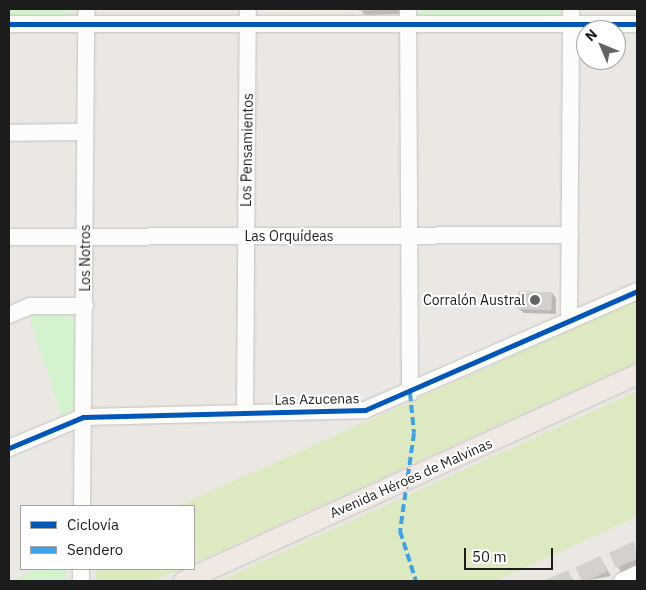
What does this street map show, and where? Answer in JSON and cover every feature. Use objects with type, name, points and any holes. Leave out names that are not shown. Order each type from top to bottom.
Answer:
[{"type":"main road","name":"Avenida Héroes de Malvinas","points":[[184,581],[637,375]]},
{"type":"street","points":[[9,24],[86,16],[571,16],[637,24]]},
{"type":"street","name":"Los Notros","points":[[82,505],[86,16]]},
{"type":"street","name":"Los Pensamientos","points":[[244,412],[248,16]]},
{"type":"street","points":[[408,16],[410,393]]},
{"type":"street","points":[[569,321],[571,16]]},
{"type":"street","points":[[9,133],[85,132]]},
{"type":"street","name":"Las Orquídeas","points":[[9,237],[570,235]]},
{"type":"street","name":"Las Azucenas","points":[[9,448],[83,417],[365,410],[410,393],[637,291]]},
{"type":"street","points":[[9,315],[30,306],[85,306]]},
{"type":"street","points":[[622,581],[637,574]]},
{"type":"shaded area","points":[[262,9],[348,9],[348,11],[265,12]]},
{"type":"green space","points":[[9,9],[77,9],[66,15],[9,17]]},
{"type":"green space","points":[[419,9],[561,9],[561,19],[419,19]]},
{"type":"green space","points":[[637,300],[637,362],[195,563],[195,505],[180,505]]},
{"type":"green space","points":[[28,314],[67,314],[78,324],[75,400],[73,409],[62,418]]},
{"type":"green space","points":[[637,391],[637,517],[495,581],[219,581]]},
{"type":"green space","points":[[36,570],[67,570],[66,581],[10,581]]},
{"type":"green space","points":[[96,570],[179,570],[153,581],[96,581]]},
{"type":"building","points":[[359,9],[376,9],[376,10],[359,11]]},
{"type":"building","name":"Corralón Austral","points":[[518,291],[552,292],[551,310],[517,309]]},
{"type":"building","points":[[634,541],[637,559],[616,568],[609,553]]},
{"type":"building","points":[[600,556],[607,571],[587,581],[582,581],[576,567]]},
{"type":"building","points":[[568,570],[573,581],[543,581]]},
{"type":"marked path","points":[[410,393],[414,433],[400,531],[416,581]]},
{"type":"cycle path","points":[[9,24],[637,24]]},
{"type":"cycle path","points":[[9,448],[83,417],[365,410],[637,291]]},
{"type":"place","name":"Corralón Austral","points":[[535,300]]}]
